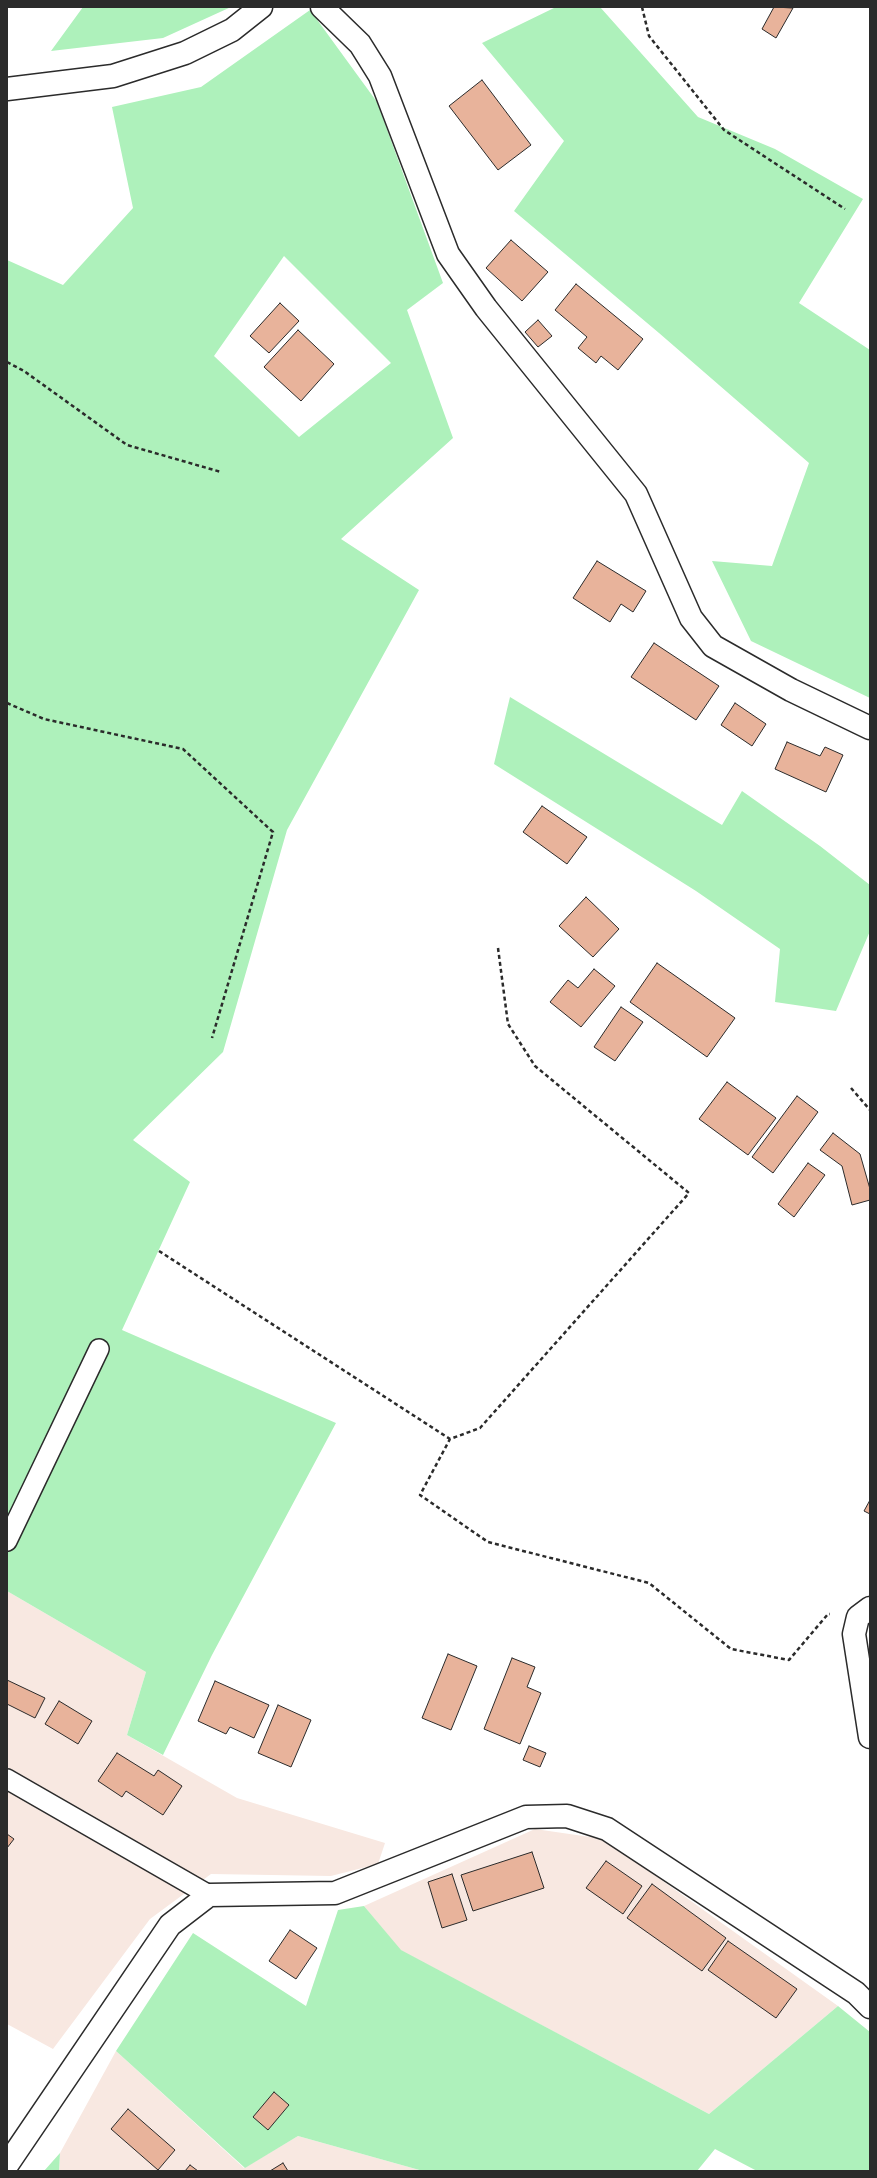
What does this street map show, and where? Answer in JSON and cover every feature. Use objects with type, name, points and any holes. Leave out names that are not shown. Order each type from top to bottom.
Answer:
[{"type":"street","points":[[7,89],[120,74],[185,53],[232,30],[261,7]]},
{"type":"street","points":[[322,7],[360,44],[380,76],[448,254],[486,308],[636,494],[691,618],[713,646],[791,690],[870,728]]},
{"type":"street","points":[[864,1612],[854,1634],[870,1737]]},
{"type":"street","points":[[7,2165],[170,1925],[209,1895],[335,1893],[526,1817],[567,1816],[607,1829],[856,1993],[870,2007]]},
{"type":"lane","points":[[7,1541],[99,1349]]},
{"type":"lane","points":[[7,1779],[209,1895]]},
{"type":"path","points":[[642,7],[649,36],[724,130],[844,209]]},
{"type":"path","points":[[7,362],[24,371],[127,445],[221,472]]},
{"type":"path","points":[[7,703],[44,719],[183,748],[273,832],[212,1038]]},
{"type":"path","points":[[498,948],[508,1024],[535,1066],[689,1194],[480,1428],[450,1439],[420,1495],[488,1542],[649,1583],[731,1649],[789,1660],[828,1614],[864,1612]]},
{"type":"path","points":[[851,1088],[870,1110]]},
{"type":"path","points":[[159,1251],[450,1439]]},
{"type":"shaded area","points":[[7,1591],[146,1672],[127,1735],[237,1798],[385,1843],[378,1864],[331,1876],[211,1874],[150,1919],[53,2049],[7,2024]]},
{"type":"shaded area","points":[[535,1829],[604,1839],[838,2006],[709,2114],[400,1950],[364,1906]]},
{"type":"shaded area","points":[[116,2051],[244,2168],[298,2136],[423,2171],[59,2171],[60,2153]]},
{"type":"green space","points":[[83,7],[231,7],[163,38],[51,51]]},
{"type":"green space","points":[[556,7],[600,7],[698,117],[775,149],[863,199],[799,303],[870,350],[870,698],[751,641],[712,561],[772,566],[809,463],[659,333],[514,211],[564,141],[482,43]]},
{"type":"green space","points":[[310,10],[377,102],[443,283],[407,310],[453,438],[341,539],[419,590],[287,830],[223,1052],[133,1140],[190,1182],[122,1330],[336,1423],[212,1655],[163,1755],[127,1735],[146,1672],[7,1591],[7,260],[63,285],[133,208],[112,107],[201,87]],"holes":[[[284,256],[391,363],[299,437],[214,356]]]},
{"type":"green space","points":[[510,697],[722,825],[742,791],[820,846],[870,885],[870,931],[836,1011],[775,1002],[780,949],[696,891],[494,764]]},
{"type":"green space","points":[[364,1906],[401,1950],[709,2114],[838,2006],[870,2032],[870,2168],[868,2171],[757,2171],[715,2149],[697,2171],[423,2171],[298,2136],[245,2168],[116,2051],[193,1933],[306,2006],[338,1910]]},
{"type":"green space","points":[[60,2153],[59,2171],[44,2171]]},
{"type":"building","points":[[774,7],[793,8],[776,38],[762,29]]},
{"type":"building","points":[[482,80],[531,145],[498,170],[449,106]]},
{"type":"building","points":[[511,240],[548,272],[522,301],[486,268]]},
{"type":"building","points":[[576,284],[643,339],[618,370],[601,356],[596,363],[578,348],[587,337],[555,310]]},
{"type":"building","points":[[280,303],[299,321],[269,353],[250,336]]},
{"type":"building","points":[[538,320],[552,336],[538,347],[525,332]]},
{"type":"building","points":[[298,330],[334,364],[301,401],[264,367]]},
{"type":"building","points":[[597,561],[646,591],[633,612],[621,604],[610,622],[573,598]]},
{"type":"building","points":[[654,643],[719,686],[696,720],[631,677]]},
{"type":"building","points":[[735,703],[766,724],[752,746],[721,725]]},
{"type":"building","points":[[787,742],[820,756],[825,747],[843,755],[826,792],[775,769]]},
{"type":"building","points":[[542,806],[587,837],[567,864],[523,832]]},
{"type":"building","points":[[586,897],[619,929],[593,957],[559,926]]},
{"type":"building","points":[[657,963],[735,1018],[707,1057],[630,1002]]},
{"type":"building","points":[[594,969],[615,986],[581,1027],[550,1002],[568,980],[578,988]]},
{"type":"building","points":[[621,1007],[643,1022],[615,1061],[594,1047]]},
{"type":"building","points":[[727,1082],[776,1118],[748,1155],[699,1119]]},
{"type":"building","points":[[797,1096],[818,1112],[773,1173],[752,1157]]},
{"type":"building","points":[[833,1133],[860,1154],[870,1189],[870,1200],[852,1205],[842,1166],[820,1150]]},
{"type":"building","points":[[808,1163],[825,1175],[794,1217],[778,1204]]},
{"type":"building","points":[[870,1500],[870,1514],[864,1511]]},
{"type":"building","points":[[448,1654],[477,1666],[451,1730],[422,1718]]},
{"type":"building","points":[[512,1658],[535,1667],[527,1687],[541,1693],[520,1744],[484,1729]]},
{"type":"building","points":[[7,1680],[45,1698],[35,1718],[7,1704]]},
{"type":"building","points":[[215,1681],[269,1705],[254,1738],[230,1727],[226,1734],[198,1721]]},
{"type":"building","points":[[59,1701],[92,1721],[78,1744],[45,1724]]},
{"type":"building","points":[[278,1705],[311,1720],[291,1767],[258,1753]]},
{"type":"building","points":[[529,1746],[546,1753],[540,1767],[523,1760]]},
{"type":"building","points":[[117,1753],[154,1776],[158,1770],[182,1786],[163,1815],[126,1791],[122,1797],[98,1781]]},
{"type":"building","points":[[7,1834],[14,1839],[7,1848]]},
{"type":"building","points":[[532,1852],[544,1888],[473,1911],[461,1875]]},
{"type":"building","points":[[606,1861],[642,1886],[623,1914],[586,1888]]},
{"type":"building","points":[[452,1874],[467,1920],[442,1928],[428,1882]]},
{"type":"building","points":[[652,1884],[726,1938],[702,1971],[627,1918]]},
{"type":"building","points":[[290,1930],[317,1948],[296,1979],[269,1961]]},
{"type":"building","points":[[728,1941],[797,1989],[776,2018],[708,1970]]},
{"type":"building","points":[[274,2092],[289,2105],[268,2130],[253,2117]]},
{"type":"building","points":[[128,2109],[175,2150],[158,2170],[111,2129]]},
{"type":"building","points":[[283,2163],[288,2171],[270,2171]]},
{"type":"building","points":[[190,2165],[198,2171],[185,2171]]}]
